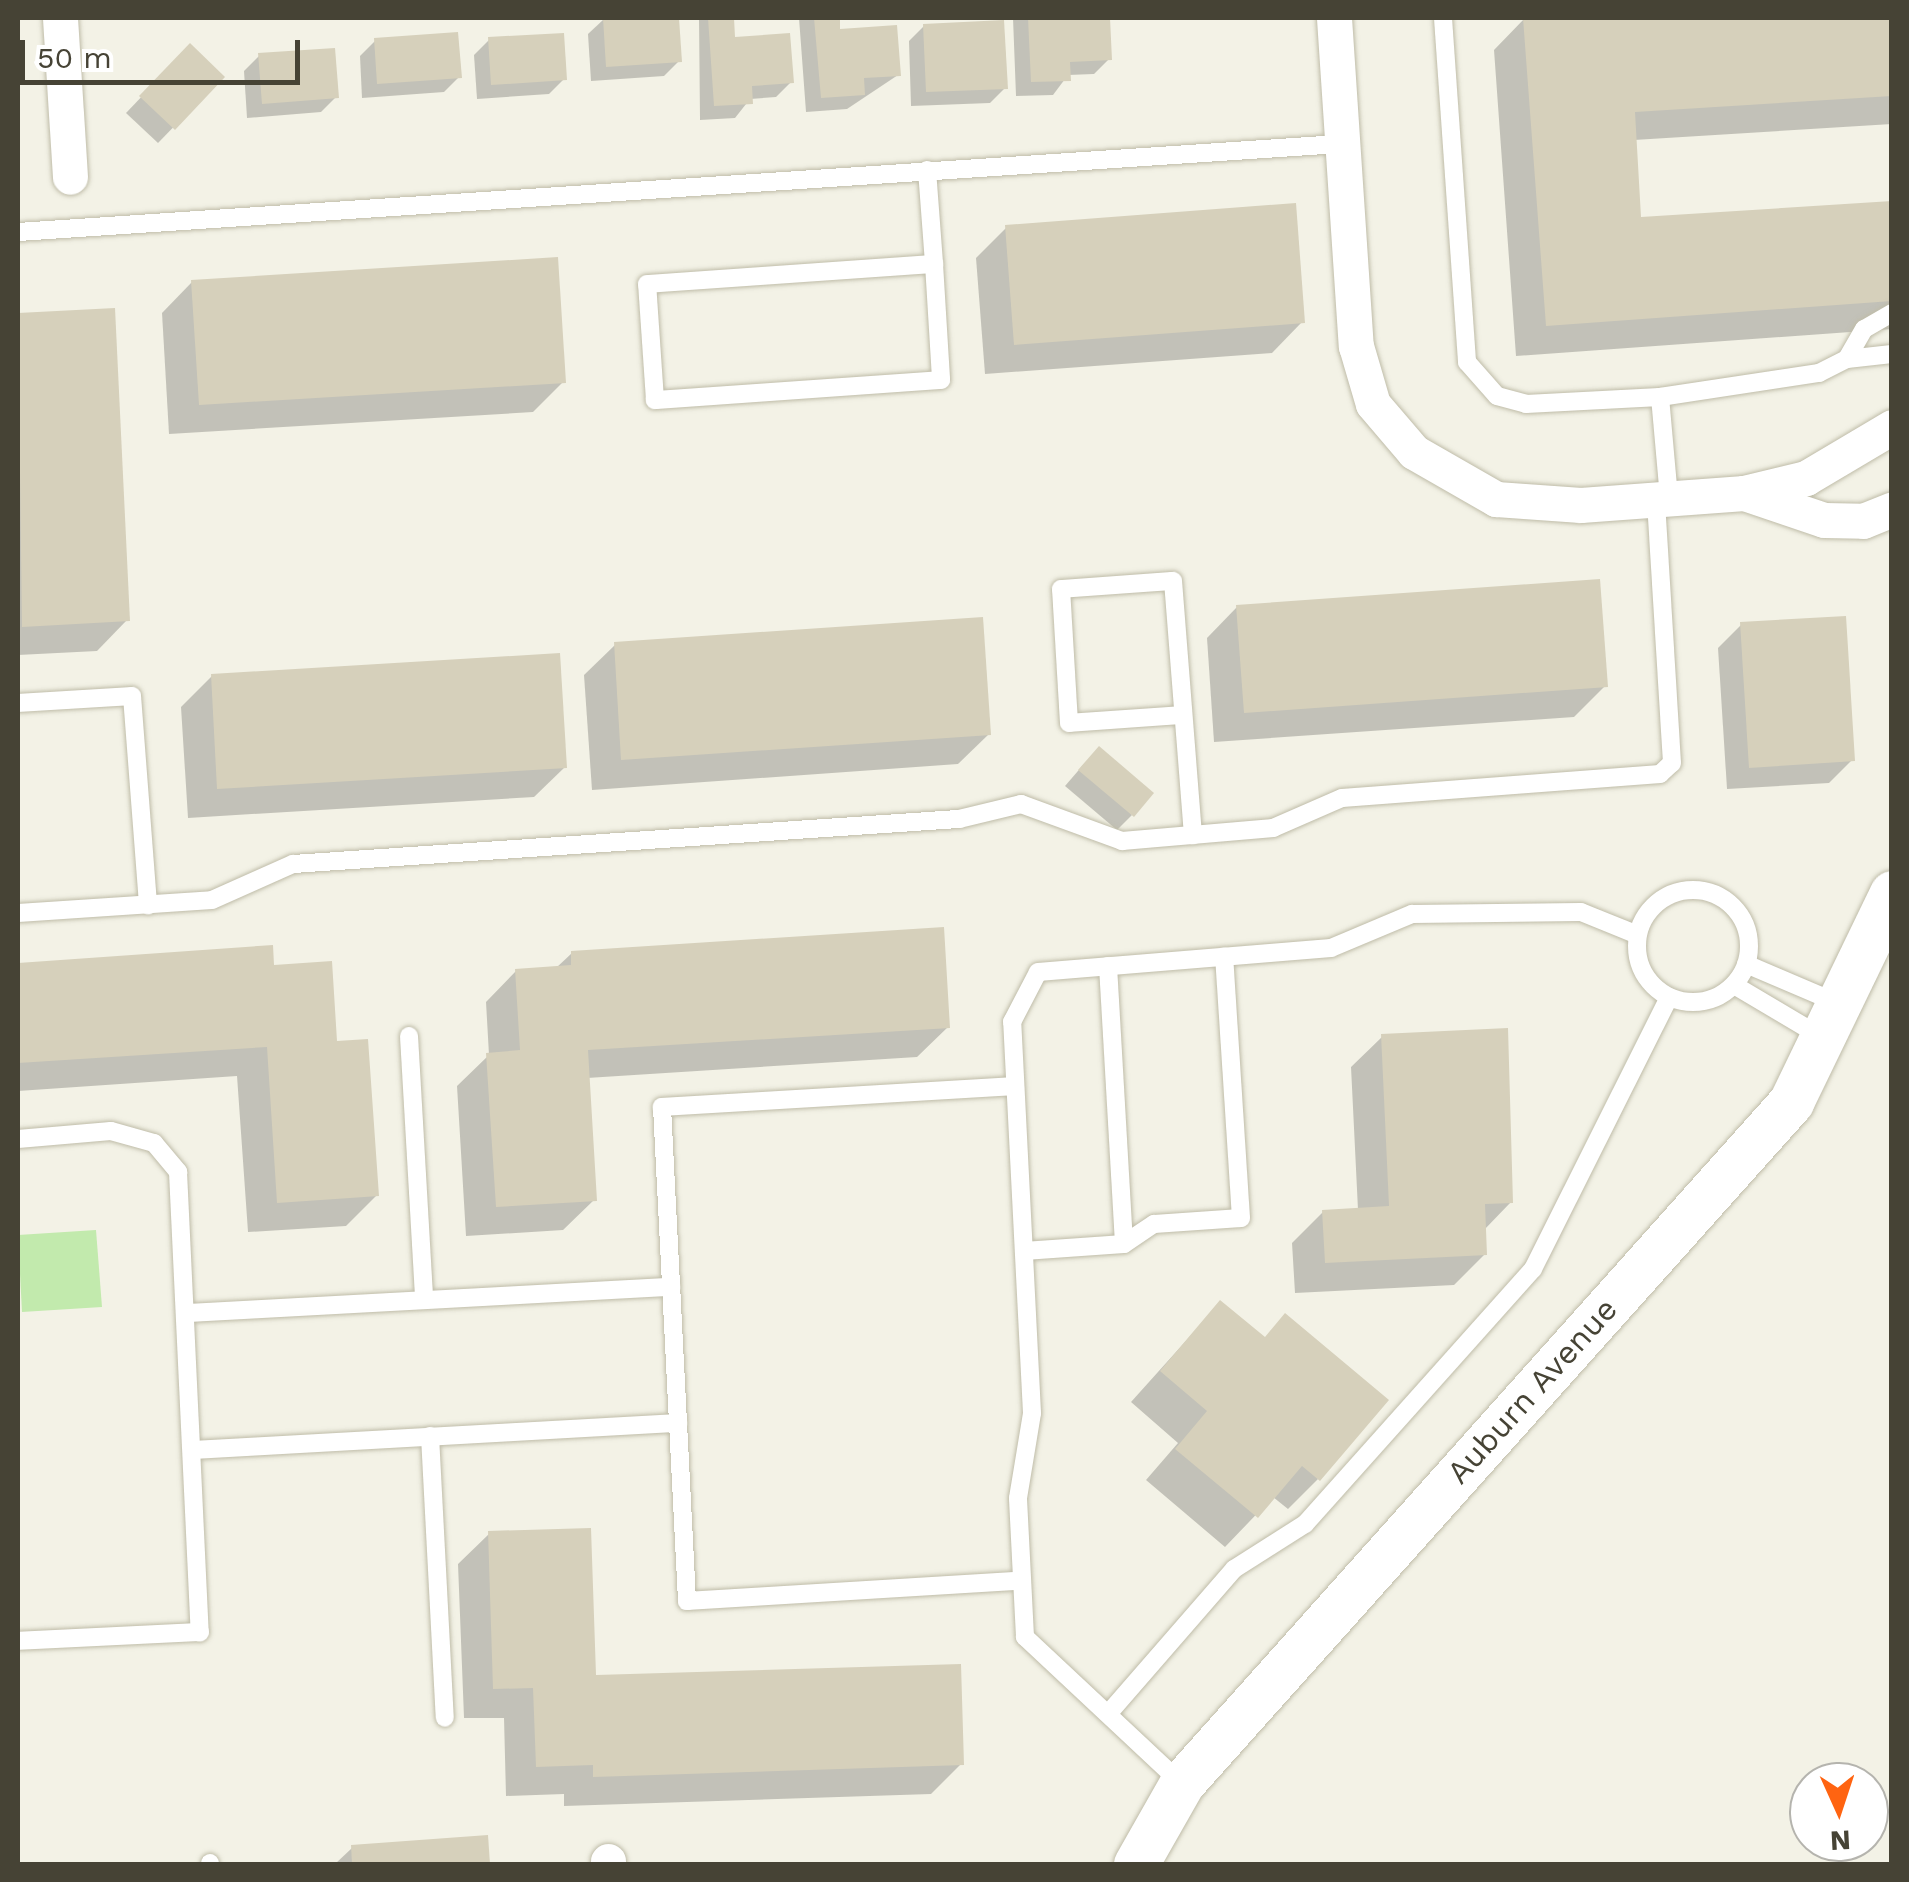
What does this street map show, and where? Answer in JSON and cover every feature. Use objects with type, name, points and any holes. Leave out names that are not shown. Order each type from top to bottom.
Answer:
[{"type":"street","points":[[60,18],[70,177]]},
{"type":"street","points":[[1334,18],[1356,346],[1373,404],[1414,452],[1496,500],[1662,499],[1744,493],[1806,478],[1892,427]]},
{"type":"street","points":[[1744,493],[1824,520],[1863,521],[1892,509]]},
{"type":"street","name":"Auburn Avenue","points":[[1136,1864],[1182,1783],[1790,1102],[1836,1023],[1892,893]]},
{"type":"lane","points":[[1443,18],[1466,362],[1498,396],[1526,404],[1660,396],[1819,373],[1847,359],[1892,354]]},
{"type":"lane","points":[[18,232],[1341,144]]},
{"type":"lane","points":[[927,170],[934,264],[941,380],[655,400],[647,284],[934,264]]},
{"type":"lane","points":[[1847,359],[1864,330],[1892,313]]},
{"type":"lane","points":[[18,913],[212,900],[293,864],[959,819],[1021,804],[1122,841],[1274,828],[1342,798],[1660,774],[1672,763],[1660,396]]},
{"type":"lane","points":[[1182,716],[1069,723],[1061,588],[1173,581],[1194,835]]},
{"type":"lane","points":[[18,703],[132,696],[148,905]]},
{"type":"lane","points":[[1700,890],[1742,919],[1746,964],[1734,985],[1703,1001],[1669,998],[1643,974],[1638,934],[1666,897],[1700,890]]},
{"type":"lane","points":[[1182,1783],[1025,1637],[1017,1581],[1032,1413],[1012,1022],[1038,972],[1331,948],[1412,914],[1581,912],[1638,934]]},
{"type":"lane","points":[[1024,1251],[1124,1244],[1154,1224],[1241,1218],[1224,957]]},
{"type":"lane","points":[[1746,964],[1836,1023]]},
{"type":"lane","points":[[1108,966],[1124,1244]]},
{"type":"lane","points":[[1734,985],[1836,1023]]},
{"type":"lane","points":[[1108,1714],[1234,1569],[1306,1524],[1532,1269],[1669,998]]},
{"type":"lane","points":[[409,1036],[424,1300]]},
{"type":"lane","points":[[1015,1086],[662,1106],[687,1601],[1017,1581]]},
{"type":"lane","points":[[18,1139],[111,1130],[154,1142],[178,1172],[188,1313],[200,1632],[18,1641]]},
{"type":"lane","points":[[188,1313],[671,1286]]},
{"type":"lane","points":[[193,1450],[678,1422]]},
{"type":"lane","points":[[430,1436],[445,1718]]},
{"type":"green space","points":[[96,1230],[102,1307],[22,1312],[18,1235]]},
{"type":"building","points":[[603,18],[679,18],[682,62],[606,67]]},
{"type":"building","points":[[708,18],[734,18],[735,37],[790,33],[794,83],[752,86],[753,104],[714,106]]},
{"type":"building","points":[[814,18],[840,18],[840,29],[897,25],[901,76],[864,78],[865,95],[821,98]]},
{"type":"building","points":[[1028,18],[1110,18],[1112,60],[1070,62],[1071,81],[1031,82]]},
{"type":"building","points":[[1523,18],[1892,18],[1892,96],[1635,112],[1641,217],[1892,201],[1892,301],[1546,326]]},
{"type":"building","points":[[1004,20],[1008,89],[926,92],[923,24]]},
{"type":"building","points":[[458,32],[462,78],[377,84],[374,38]]},
{"type":"building","points":[[564,33],[567,80],[491,85],[488,37]]},
{"type":"building","points":[[190,43],[225,77],[175,130],[139,96]]},
{"type":"building","points":[[335,48],[339,98],[262,104],[258,53]]},
{"type":"building","points":[[1296,203],[1305,323],[1014,345],[1005,225]]},
{"type":"building","points":[[558,257],[566,383],[199,405],[191,280]]},
{"type":"building","points":[[115,308],[130,621],[22,627],[18,313]]},
{"type":"building","points":[[1600,579],[1608,687],[1244,713],[1236,605]]},
{"type":"building","points":[[1846,616],[1855,761],[1749,768],[1740,622]]},
{"type":"building","points":[[983,617],[991,735],[621,760],[614,642]]},
{"type":"building","points":[[560,653],[567,768],[217,789],[211,674]]},
{"type":"building","points":[[1099,746],[1154,793],[1134,817],[1078,770]]},
{"type":"building","points":[[944,927],[950,1028],[588,1050],[597,1201],[496,1207],[486,1053],[520,1050],[515,969],[571,965],[571,951]]},
{"type":"building","points":[[273,945],[274,965],[332,961],[337,1041],[368,1039],[379,1196],[277,1203],[267,1047],[18,1063],[18,963]]},
{"type":"building","points":[[1508,1028],[1513,1203],[1485,1204],[1487,1255],[1325,1263],[1322,1210],[1389,1206],[1381,1034]]},
{"type":"building","points":[[1220,1300],[1265,1337],[1285,1313],[1389,1400],[1320,1481],[1302,1466],[1258,1518],[1175,1449],[1207,1411],[1160,1371]]},
{"type":"building","points":[[591,1528],[596,1675],[961,1664],[964,1765],[593,1777],[593,1765],[536,1767],[533,1688],[493,1689],[488,1531]]},
{"type":"building","points":[[488,1835],[490,1864],[352,1864],[351,1845]]}]
